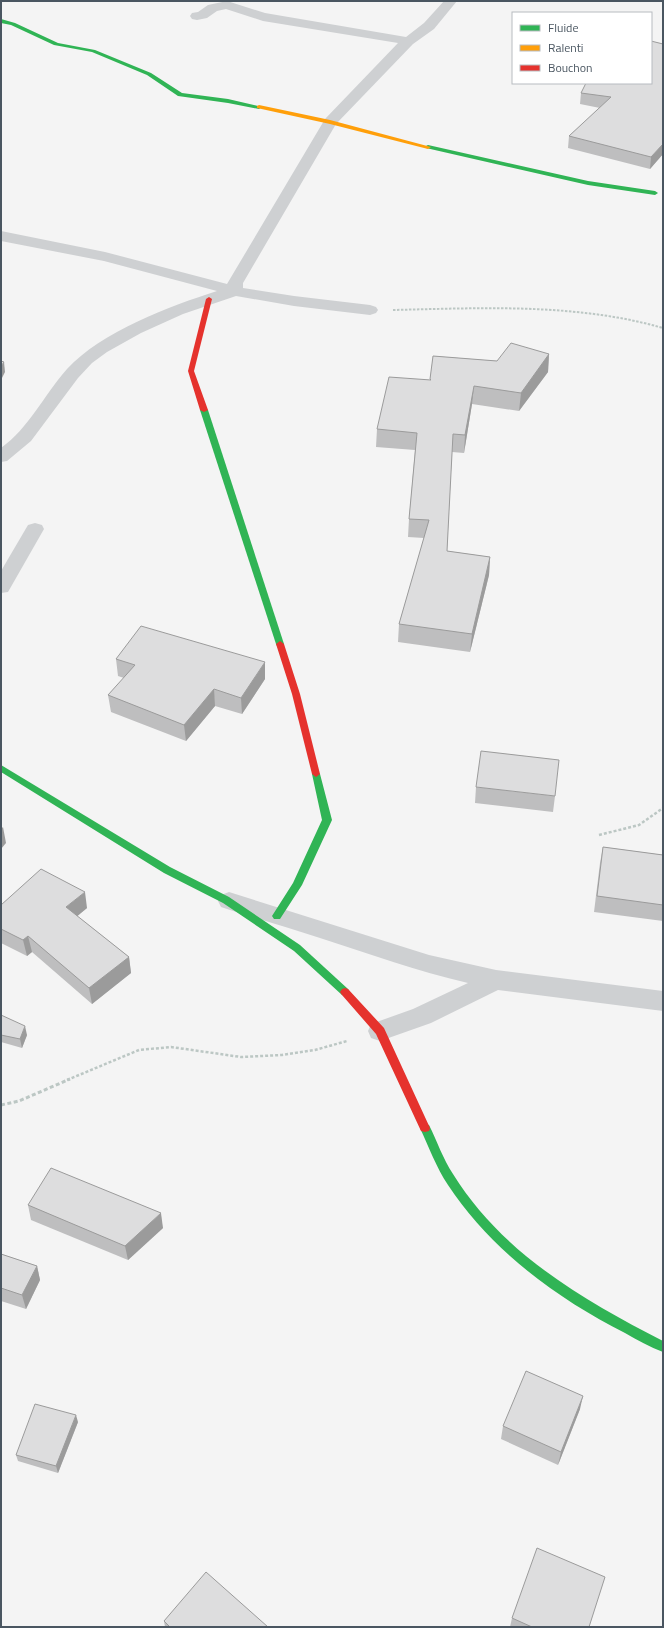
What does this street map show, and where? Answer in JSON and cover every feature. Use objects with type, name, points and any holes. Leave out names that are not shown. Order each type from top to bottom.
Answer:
[{"type":"street","points":[[234,291],[235,283],[330,122],[408,41],[428,26],[451,1]]},
{"type":"street","points":[[197,16],[202,15],[213,8],[227,5],[263,17],[408,41]]},
{"type":"street","points":[[1,21],[13,24],[56,44],[93,51],[148,74],[180,95],[228,101],[330,122],[395,140],[588,183],[655,192]]},
{"type":"street","points":[[1,236],[105,257],[234,291],[294,301],[370,310]]},
{"type":"street","points":[[1,456],[12,450],[40,419],[58,391],[83,362],[109,344],[148,323],[209,299],[234,291]]},
{"type":"street","points":[[209,299],[191,371],[296,694],[327,820],[297,885],[277,916]]},
{"type":"street","points":[[1,587],[34,529]]},
{"type":"street","points":[[1,768],[167,870],[226,900],[297,948],[328,975],[356,1003],[380,1031],[416,1110],[452,1182],[480,1218],[506,1246],[549,1280],[588,1306],[663,1347]]},
{"type":"street","points":[[226,900],[379,950],[496,980],[663,1002]]},
{"type":"street","points":[[380,1031],[422,1016],[496,980]]},
{"type":"path","points":[[370,310],[453,308],[560,310],[607,314],[639,320],[663,328]]},
{"type":"path","points":[[599,835],[638,825],[663,808]]},
{"type":"path","points":[[1,1105],[19,1101],[139,1050],[171,1047],[241,1057],[282,1056],[315,1050],[380,1031]]},
{"type":"building","points":[[652,41],[663,44],[663,144],[651,157],[569,136],[611,97],[581,93],[586,84],[652,84]]},
{"type":"building","points":[[511,343],[549,354],[521,393],[474,386],[465,435],[453,434],[447,551],[490,557],[472,634],[399,624],[429,520],[409,519],[417,433],[377,429],[389,377],[431,380],[433,356],[497,361]]},
{"type":"building","points":[[141,626],[265,662],[241,698],[214,689],[184,725],[108,695],[135,665],[116,659]]},
{"type":"building","points":[[481,751],[559,760],[555,796],[476,787]]},
{"type":"building","points":[[603,847],[663,855],[663,905],[597,896]]},
{"type":"building","points":[[41,869],[85,892],[66,907],[129,957],[89,988],[28,936],[23,940],[1,929],[1,905]]},
{"type":"building","points":[[1,1015],[25,1026],[20,1039],[1,1035]]},
{"type":"building","points":[[51,1168],[161,1213],[125,1246],[28,1205]]},
{"type":"building","points":[[1,1254],[37,1266],[22,1295],[1,1288]]},
{"type":"building","points":[[526,1371],[583,1396],[561,1452],[503,1426]]},
{"type":"building","points":[[35,1404],[76,1415],[56,1466],[16,1455]]},
{"type":"building","points":[[537,1548],[605,1577],[589,1627],[532,1627],[512,1618]]},
{"type":"building","points":[[206,1572],[268,1627],[170,1627],[164,1621]]},
{"type":"traffic: fast","points":[[1,21],[13,24],[56,44],[93,51],[149,74],[180,95],[228,101],[259,107]]},
{"type":"traffic: fast","points":[[428,147],[588,183],[655,193]]},
{"type":"traffic: fast","points":[[204,410],[280,644]]},
{"type":"traffic: fast","points":[[1,768],[167,870],[226,900],[297,948],[345,992]]},
{"type":"traffic: fast","points":[[277,916],[297,885],[327,820],[316,774]]},
{"type":"traffic: fast","points":[[425,1128],[444,1169],[465,1201],[480,1219],[513,1252],[569,1295],[616,1323],[663,1347]]},
{"type":"traffic: slow","points":[[259,107],[330,122],[428,147]]},
{"type":"traffic: jam","points":[[204,410],[191,371],[209,299]]},
{"type":"traffic: jam","points":[[280,644],[296,694],[316,774]]},
{"type":"traffic: jam","points":[[345,992],[380,1031],[425,1128]]}]
